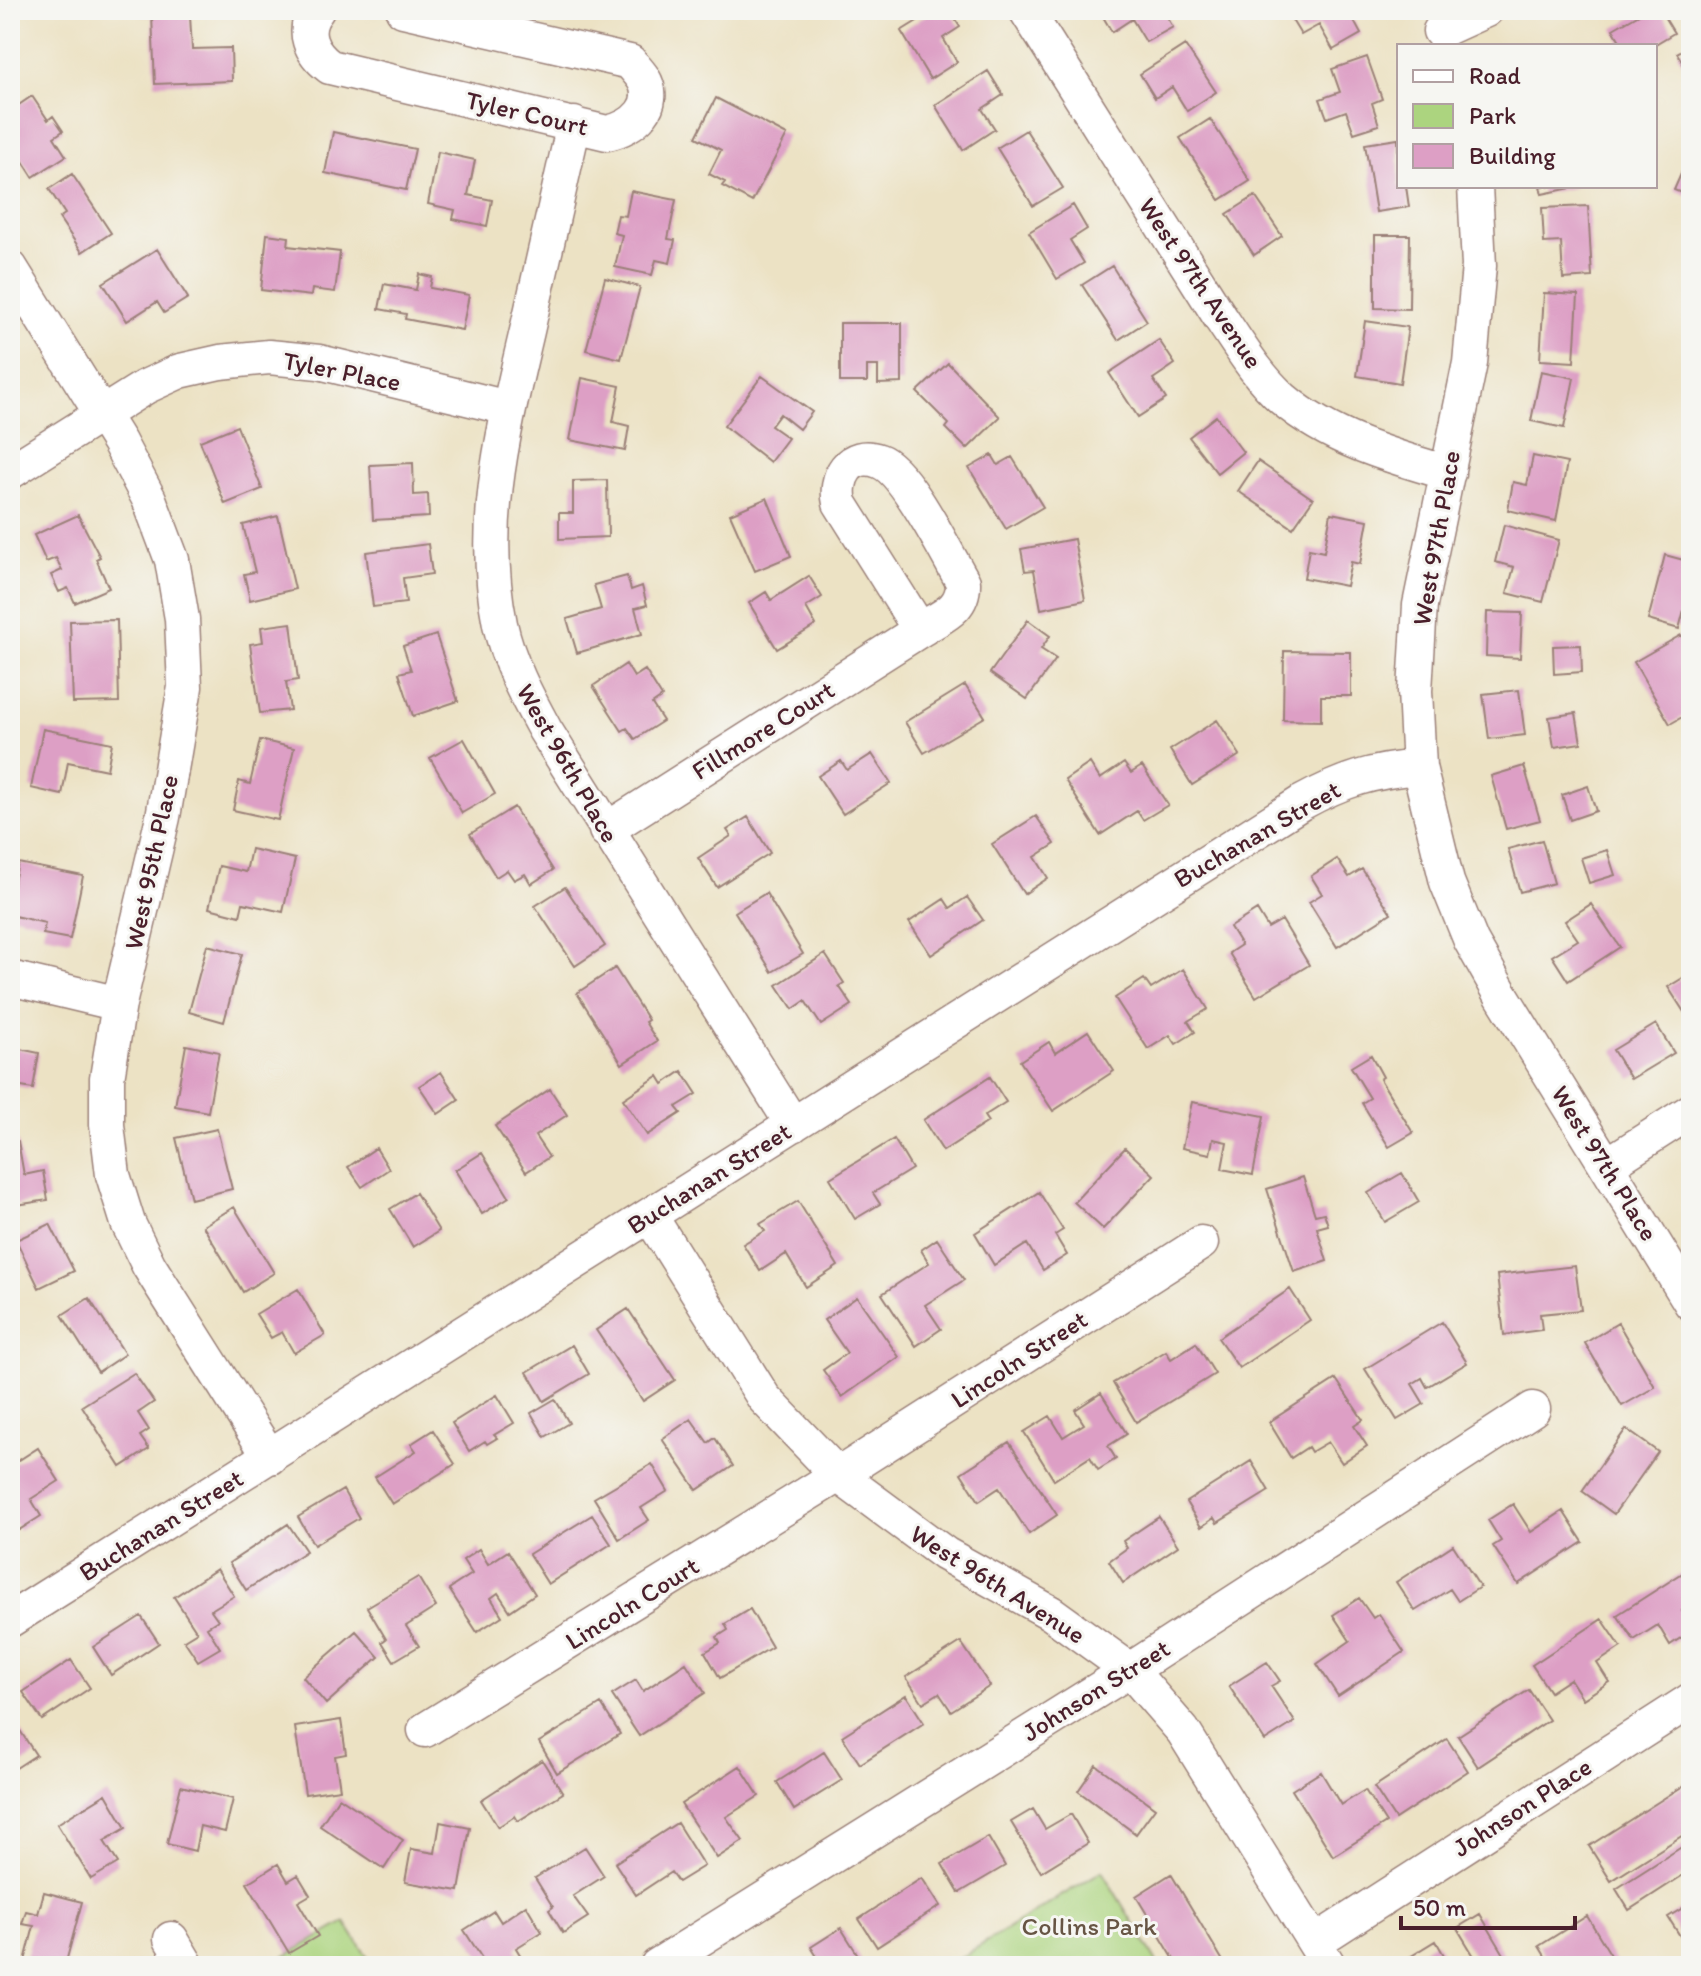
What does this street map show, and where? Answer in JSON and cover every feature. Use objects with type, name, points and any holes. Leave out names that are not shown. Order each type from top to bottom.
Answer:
[{"type":"street","name":"Tyler Court","points":[[317,10],[311,17],[307,33],[317,57],[330,67],[607,133],[624,130],[636,121],[648,102],[645,80],[630,62],[403,10]]},
{"type":"street","name":"West 97th Avenue","points":[[1026,10],[1222,320],[1249,360],[1283,399],[1326,428],[1383,454],[1448,473]]},
{"type":"street","points":[[1438,29],[1486,10]]},
{"type":"street","name":"West 96th Place","points":[[574,124],[508,408],[491,518],[493,574],[501,627],[519,681],[545,730],[793,1125]]},
{"type":"street","name":"West 97th Place","points":[[1475,188],[1479,266],[1470,363],[1420,605],[1415,691],[1419,767],[1447,882],[1471,941],[1691,1303]]},
{"type":"street","name":"West 95th Place","points":[[10,267],[102,414],[149,499],[172,560],[182,619],[185,687],[163,817],[119,1004],[107,1078],[107,1125],[113,1175],[128,1223],[149,1266],[270,1457]]},
{"type":"street","name":"Tyler Place","points":[[10,472],[145,387],[180,371],[220,362],[269,357],[319,362],[508,408]]},
{"type":"street","name":"Fillmore Court","points":[[606,830],[955,608],[963,595],[963,582],[898,474],[881,461],[865,458],[852,463],[841,473],[837,488],[840,503],[920,630]]},
{"type":"street","name":"Buchanan Street","points":[[10,1620],[1301,803],[1329,787],[1376,771],[1419,767]]},
{"type":"street","points":[[10,978],[119,1004]]},
{"type":"street","points":[[1607,1165],[1691,1111]]},
{"type":"street","name":"West 96th Avenue","points":[[650,1216],[764,1398],[838,1475],[945,1554],[1051,1613],[1130,1670],[1183,1731],[1322,1954]]},
{"type":"street","name":"Lincoln Street","points":[[838,1475],[1201,1243]]},
{"type":"street","name":"Johnson Street","points":[[657,1966],[1130,1670],[1533,1409]]},
{"type":"street","name":"Lincoln Court","points":[[425,1730],[838,1475]]},
{"type":"street","name":"Johnson Place","points":[[1322,1954],[1529,1802],[1691,1700]]},
{"type":"green space","name":"Collins Park","points":[[1102,1871],[1159,1966],[947,1966]]},
{"type":"green space","points":[[345,1922],[373,1966],[268,1966]]},
{"type":"building","points":[[142,10],[200,10],[200,15],[190,16],[192,49],[231,48],[232,81],[155,84],[152,16],[142,16]]},
{"type":"building","points":[[935,10],[949,10],[960,27],[943,38],[957,62],[930,79],[901,31]]},
{"type":"building","points":[[1099,10],[1163,10],[1173,27],[1146,42],[1132,19],[1112,32]]},
{"type":"building","points":[[1303,10],[1348,10],[1361,34],[1333,50],[1319,25],[1301,35],[1290,17]]},
{"type":"building","points":[[1646,10],[1660,10],[1674,33],[1655,44],[1622,44],[1613,29]]},
{"type":"building","points":[[1185,45],[1216,92],[1187,111],[1172,87],[1155,98],[1140,74]]},
{"type":"building","points":[[1691,45],[1691,78],[1677,53]]},
{"type":"building","points":[[1367,57],[1382,99],[1372,103],[1379,125],[1354,133],[1346,111],[1327,118],[1320,99],[1340,92],[1332,69]]},
{"type":"building","points":[[988,71],[1003,95],[982,109],[995,129],[963,150],[935,105]]},
{"type":"building","points":[[32,96],[48,120],[53,116],[63,131],[54,137],[66,156],[33,177],[10,141],[10,111]]},
{"type":"building","points":[[716,98],[787,135],[752,202],[722,186],[725,182],[709,174],[721,150],[696,137]]},
{"type":"building","points":[[1210,119],[1250,181],[1220,200],[1180,138]]},
{"type":"building","points":[[1026,130],[1063,188],[1033,206],[997,148]]},
{"type":"building","points":[[333,132],[415,149],[406,190],[325,173]]},
{"type":"building","points":[[1397,139],[1397,188],[1406,188],[1409,207],[1376,212],[1365,144]]},
{"type":"building","points":[[1691,151],[1691,197],[1674,190]]},
{"type":"building","points":[[438,152],[475,160],[468,195],[492,200],[487,226],[453,219],[455,210],[428,204]]},
{"type":"building","points":[[72,174],[111,233],[82,252],[59,218],[65,214],[49,189]]},
{"type":"building","points":[[1540,188],[1571,188],[1542,194]]},
{"type":"building","points":[[631,191],[676,200],[668,239],[675,240],[670,263],[656,260],[652,275],[615,267],[622,235],[614,233],[618,215],[626,216]]},
{"type":"building","points":[[1255,196],[1282,236],[1254,255],[1227,214]]},
{"type":"building","points":[[1073,205],[1087,229],[1070,240],[1084,263],[1057,279],[1029,232]]},
{"type":"building","points":[[1588,206],[1592,277],[1563,279],[1561,242],[1544,243],[1542,208]]},
{"type":"building","points":[[267,234],[289,237],[288,246],[340,252],[335,292],[312,289],[311,296],[261,290]]},
{"type":"building","points":[[1375,235],[1410,235],[1409,309],[1375,308]]},
{"type":"building","points":[[157,249],[188,298],[164,313],[157,302],[127,321],[103,283]]},
{"type":"building","points":[[1112,266],[1147,321],[1118,340],[1082,285]]},
{"type":"building","points":[[419,274],[432,277],[430,288],[469,295],[462,330],[405,319],[406,314],[379,309],[384,284],[416,290]]},
{"type":"building","points":[[605,278],[640,287],[621,359],[586,350]]},
{"type":"building","points":[[1544,293],[1578,295],[1574,362],[1540,360]]},
{"type":"building","points":[[1365,321],[1408,327],[1400,383],[1357,376]]},
{"type":"building","points":[[840,323],[902,323],[902,383],[878,384],[878,366],[867,366],[867,382],[840,382]]},
{"type":"building","points":[[1159,340],[1175,364],[1153,379],[1166,399],[1138,417],[1109,373]]},
{"type":"building","points":[[948,363],[1000,417],[967,449],[946,428],[949,424],[917,392]]},
{"type":"building","points":[[1541,371],[1574,378],[1564,428],[1531,421]]},
{"type":"building","points":[[762,376],[812,412],[799,429],[780,414],[771,426],[788,438],[770,462],[724,426]]},
{"type":"building","points":[[582,378],[620,386],[613,422],[629,426],[625,451],[570,440]]},
{"type":"building","points":[[1216,416],[1243,452],[1217,473],[1189,437]]},
{"type":"building","points":[[237,426],[262,489],[225,504],[200,441]]},
{"type":"building","points":[[992,455],[998,465],[1012,457],[1043,507],[1006,529],[969,468]]},
{"type":"building","points":[[1533,456],[1567,463],[1556,521],[1508,510],[1513,482],[1527,485]]},
{"type":"building","points":[[1258,461],[1313,499],[1293,528],[1238,491]]},
{"type":"building","points":[[413,463],[414,495],[428,494],[429,517],[373,520],[370,465]]},
{"type":"building","points":[[607,480],[608,537],[559,539],[559,513],[573,513],[573,481]]},
{"type":"building","points":[[767,498],[791,556],[755,571],[730,514]]},
{"type":"building","points":[[1331,513],[1368,520],[1360,564],[1351,562],[1346,586],[1304,578],[1309,549],[1324,552]]},
{"type":"building","points":[[78,515],[100,557],[96,559],[109,588],[75,603],[68,588],[59,592],[51,575],[62,570],[56,558],[46,562],[34,535]]},
{"type":"building","points":[[278,516],[295,589],[250,600],[244,574],[255,572],[243,525]]},
{"type":"building","points":[[1504,525],[1559,540],[1543,602],[1507,593],[1514,567],[1495,562]]},
{"type":"building","points":[[1074,539],[1085,600],[1041,609],[1034,570],[1025,571],[1021,549]]},
{"type":"building","points":[[428,544],[432,574],[403,578],[406,603],[373,607],[366,552]]},
{"type":"building","points":[[1665,555],[1691,562],[1691,583],[1679,629],[1648,620]]},
{"type":"building","points":[[627,576],[631,590],[642,586],[647,605],[635,608],[642,634],[577,653],[567,619],[601,609],[594,585]]},
{"type":"building","points":[[809,576],[822,597],[806,607],[816,625],[777,649],[749,603],[766,592],[771,600]]},
{"type":"building","points":[[1487,612],[1522,613],[1520,658],[1486,656]]},
{"type":"building","points":[[117,620],[119,702],[73,703],[70,621]]},
{"type":"building","points":[[1028,620],[1050,636],[1041,649],[1056,659],[1027,699],[990,673]]},
{"type":"building","points":[[291,623],[298,680],[286,682],[290,710],[260,713],[250,644],[263,642],[261,627]]},
{"type":"building","points":[[436,635],[458,701],[413,716],[399,673],[411,670],[403,646]]},
{"type":"building","points":[[1681,635],[1691,652],[1691,712],[1670,724],[1634,662]]},
{"type":"building","points":[[1581,645],[1582,672],[1554,674],[1553,646]]},
{"type":"building","points":[[1284,651],[1351,652],[1351,696],[1321,696],[1321,721],[1283,720]]},
{"type":"building","points":[[626,664],[634,677],[645,670],[662,697],[652,704],[663,721],[635,739],[627,728],[622,731],[593,686]]},
{"type":"building","points":[[965,685],[985,717],[924,753],[905,722]]},
{"type":"building","points":[[1519,690],[1525,735],[1489,739],[1483,694]]},
{"type":"building","points":[[1576,713],[1581,743],[1554,747],[1549,717]]},
{"type":"building","points":[[1217,720],[1240,755],[1192,785],[1170,750]]},
{"type":"building","points":[[43,729],[112,743],[107,770],[68,762],[62,795],[31,788]]},
{"type":"building","points":[[464,739],[495,794],[462,813],[430,758]]},
{"type":"building","points":[[260,740],[294,748],[278,820],[233,810],[239,781],[250,784]]},
{"type":"building","points":[[872,754],[891,783],[843,814],[818,776],[841,761],[847,770]]},
{"type":"building","points":[[1090,763],[1100,779],[1124,763],[1131,773],[1142,766],[1168,805],[1143,820],[1137,811],[1100,835],[1065,780]]},
{"type":"building","points":[[1524,766],[1540,820],[1506,829],[1491,776]]},
{"type":"building","points":[[1588,786],[1596,811],[1570,820],[1562,795]]},
{"type":"building","points":[[514,807],[553,870],[531,884],[525,874],[514,880],[507,870],[496,877],[470,834]]},
{"type":"building","points":[[1036,816],[1055,844],[1035,857],[1048,878],[1024,894],[992,844]]},
{"type":"building","points":[[748,817],[770,853],[717,887],[698,858],[731,836],[727,830]]},
{"type":"building","points":[[1542,840],[1554,883],[1520,892],[1508,849]]},
{"type":"building","points":[[251,849],[295,859],[283,912],[243,903],[240,916],[209,908],[219,866],[246,872]]},
{"type":"building","points":[[1607,850],[1615,875],[1589,883],[1581,858]]},
{"type":"building","points":[[1337,859],[1349,877],[1362,869],[1391,913],[1337,947],[1309,902],[1322,894],[1311,876]]},
{"type":"building","points":[[18,863],[83,876],[70,939],[43,934],[45,923],[10,915]]},
{"type":"building","points":[[565,887],[605,946],[575,966],[535,906]]},
{"type":"building","points":[[766,893],[803,954],[772,972],[735,912]]},
{"type":"building","points":[[967,897],[983,920],[931,955],[909,922],[944,899],[950,908]]},
{"type":"building","points":[[1591,904],[1620,947],[1568,981],[1552,956],[1578,940],[1565,921]]},
{"type":"building","points":[[1257,910],[1268,928],[1282,920],[1309,965],[1256,997],[1229,953],[1241,945],[1230,927]]},
{"type":"building","points":[[207,945],[242,954],[224,1022],[189,1012]]},
{"type":"building","points":[[825,954],[844,983],[839,986],[852,1005],[821,1025],[805,1001],[793,1009],[777,985]]},
{"type":"building","points":[[615,968],[648,1020],[645,1022],[657,1041],[622,1064],[577,993]]},
{"type":"building","points":[[1183,969],[1208,1009],[1188,1021],[1195,1032],[1176,1044],[1170,1035],[1148,1049],[1115,998],[1144,979],[1151,989]]},
{"type":"building","points":[[1691,973],[1691,1011],[1686,1015],[1668,987]]},
{"type":"building","points":[[1656,1024],[1674,1053],[1631,1079],[1613,1050]]},
{"type":"building","points":[[1088,1031],[1114,1071],[1053,1111],[1020,1061],[1049,1042],[1055,1053]]},
{"type":"building","points":[[186,1045],[219,1052],[208,1112],[175,1106]]},
{"type":"building","points":[[10,1047],[39,1053],[33,1089],[10,1085]]},
{"type":"building","points":[[1371,1055],[1383,1077],[1380,1079],[1413,1133],[1389,1147],[1362,1103],[1370,1098],[1351,1067]]},
{"type":"building","points":[[682,1071],[697,1094],[676,1107],[681,1113],[647,1135],[623,1099],[658,1076],[663,1084]]},
{"type":"building","points":[[441,1072],[459,1100],[438,1114],[419,1086]]},
{"type":"building","points":[[990,1077],[1006,1102],[984,1116],[988,1122],[943,1151],[923,1120]]},
{"type":"building","points":[[550,1089],[567,1115],[535,1136],[549,1157],[526,1172],[495,1126]]},
{"type":"building","points":[[1192,1102],[1264,1116],[1253,1175],[1222,1169],[1227,1142],[1213,1139],[1210,1154],[1182,1148]]},
{"type":"building","points":[[217,1129],[232,1189],[191,1199],[176,1138]]},
{"type":"building","points":[[894,1139],[912,1169],[873,1193],[880,1204],[855,1219],[830,1178]]},
{"type":"building","points":[[18,1141],[24,1175],[43,1171],[48,1200],[10,1206],[10,1142]]},
{"type":"building","points":[[376,1148],[389,1169],[362,1187],[348,1167]]},
{"type":"building","points":[[1125,1148],[1154,1175],[1103,1229],[1074,1202]]},
{"type":"building","points":[[482,1153],[509,1197],[482,1214],[455,1170]]},
{"type":"building","points":[[1402,1173],[1419,1202],[1385,1222],[1368,1193]]},
{"type":"building","points":[[1303,1177],[1315,1215],[1324,1213],[1328,1225],[1317,1228],[1327,1261],[1294,1272],[1267,1189]]},
{"type":"building","points":[[1039,1192],[1063,1230],[1055,1235],[1067,1255],[1043,1270],[1027,1244],[994,1265],[975,1233]]},
{"type":"building","points":[[416,1193],[439,1231],[413,1247],[390,1209]]},
{"type":"building","points":[[798,1201],[838,1266],[806,1287],[786,1254],[760,1271],[743,1244],[765,1231],[760,1224]]},
{"type":"building","points":[[234,1207],[274,1273],[243,1292],[203,1226]]},
{"type":"building","points":[[50,1224],[74,1271],[39,1288],[16,1240]]},
{"type":"building","points":[[937,1239],[964,1280],[925,1305],[941,1329],[916,1346],[882,1294],[929,1263],[921,1250]]},
{"type":"building","points":[[1575,1266],[1581,1310],[1540,1314],[1542,1330],[1504,1335],[1497,1275]]},
{"type":"building","points":[[298,1289],[325,1335],[294,1353],[282,1332],[271,1338],[256,1314]]},
{"type":"building","points":[[1290,1289],[1310,1320],[1239,1368],[1218,1338]]},
{"type":"building","points":[[857,1297],[899,1357],[842,1397],[823,1370],[847,1353],[824,1320]]},
{"type":"building","points":[[89,1298],[125,1354],[98,1372],[62,1315]]},
{"type":"building","points":[[628,1309],[675,1380],[643,1401],[596,1330]]},
{"type":"building","points":[[1442,1322],[1467,1363],[1427,1387],[1422,1378],[1412,1384],[1424,1404],[1397,1420],[1365,1369]]},
{"type":"building","points":[[1618,1323],[1655,1387],[1622,1406],[1585,1343]]},
{"type":"building","points":[[1196,1343],[1215,1374],[1136,1422],[1113,1383],[1166,1351],[1171,1359]]},
{"type":"building","points":[[572,1345],[589,1374],[544,1401],[527,1372]]},
{"type":"building","points":[[134,1373],[154,1402],[138,1413],[149,1430],[140,1436],[149,1449],[121,1467],[82,1406]]},
{"type":"building","points":[[1336,1379],[1363,1420],[1354,1426],[1367,1446],[1342,1463],[1328,1442],[1311,1452],[1308,1447],[1291,1458],[1269,1422]]},
{"type":"building","points":[[1101,1393],[1127,1434],[1108,1446],[1116,1459],[1098,1470],[1090,1457],[1054,1480],[1024,1432],[1050,1416],[1063,1437],[1084,1424],[1075,1410]]},
{"type":"building","points":[[497,1395],[514,1423],[494,1435],[497,1438],[469,1451],[452,1423]]},
{"type":"building","points":[[555,1399],[569,1423],[545,1437],[531,1413]]},
{"type":"building","points":[[691,1419],[708,1443],[715,1438],[733,1466],[697,1490],[662,1439]]},
{"type":"building","points":[[1626,1429],[1658,1452],[1614,1514],[1582,1491]]},
{"type":"building","points":[[433,1430],[455,1464],[392,1504],[375,1477],[416,1451],[411,1444]]},
{"type":"building","points":[[1009,1442],[1057,1515],[1029,1534],[999,1488],[979,1501],[961,1473]]},
{"type":"building","points":[[38,1448],[59,1481],[31,1499],[41,1516],[19,1530],[10,1516],[10,1466]]},
{"type":"building","points":[[1251,1461],[1269,1491],[1217,1523],[1214,1518],[1201,1527],[1186,1502]]},
{"type":"building","points":[[652,1464],[668,1491],[641,1508],[649,1520],[619,1539],[594,1498]]},
{"type":"building","points":[[343,1490],[359,1518],[314,1545],[298,1517]]},
{"type":"building","points":[[1513,1504],[1531,1532],[1563,1511],[1583,1542],[1518,1584],[1493,1546],[1501,1541],[1488,1520]]},
{"type":"building","points":[[592,1515],[611,1544],[548,1584],[529,1554]]},
{"type":"building","points":[[1159,1517],[1178,1546],[1123,1583],[1109,1561],[1127,1548],[1123,1541]]},
{"type":"building","points":[[288,1524],[306,1551],[246,1590],[229,1563]]},
{"type":"building","points":[[1453,1545],[1480,1587],[1458,1601],[1450,1589],[1415,1611],[1396,1582]]},
{"type":"building","points":[[479,1549],[488,1564],[508,1551],[535,1594],[510,1611],[498,1593],[491,1598],[502,1616],[477,1632],[449,1589],[472,1574],[463,1560]]},
{"type":"building","points":[[217,1569],[234,1596],[211,1610],[218,1620],[207,1627],[220,1648],[198,1661],[184,1640],[197,1632],[174,1597]]},
{"type":"building","points":[[1689,1569],[1691,1605],[1682,1611],[1691,1624],[1691,1631],[1670,1645],[1658,1625],[1634,1640],[1617,1615]]},
{"type":"building","points":[[418,1577],[436,1607],[406,1626],[419,1646],[394,1661],[382,1642],[386,1639],[367,1607]]},
{"type":"building","points":[[1359,1598],[1373,1618],[1379,1614],[1404,1652],[1338,1696],[1317,1664],[1350,1641],[1333,1615]]},
{"type":"building","points":[[750,1609],[772,1647],[720,1678],[705,1652],[720,1643],[717,1637],[728,1630],[725,1624]]},
{"type":"building","points":[[141,1616],[159,1643],[111,1675],[93,1647]]},
{"type":"building","points":[[1602,1619],[1621,1647],[1597,1663],[1609,1682],[1583,1699],[1570,1679],[1550,1692],[1532,1665]]},
{"type":"building","points":[[356,1631],[379,1657],[326,1704],[303,1677]]},
{"type":"building","points":[[961,1642],[990,1686],[951,1711],[939,1693],[923,1703],[906,1677]]},
{"type":"building","points":[[71,1660],[90,1688],[42,1720],[23,1692]]},
{"type":"building","points":[[1267,1662],[1280,1681],[1271,1686],[1295,1722],[1265,1741],[1229,1686]]},
{"type":"building","points":[[686,1663],[705,1693],[639,1736],[612,1695],[636,1680],[643,1691]]},
{"type":"building","points":[[1529,1690],[1549,1720],[1478,1767],[1458,1736]]},
{"type":"building","points":[[906,1695],[924,1723],[860,1764],[842,1736]]},
{"type":"building","points":[[601,1704],[620,1734],[557,1773],[539,1742]]},
{"type":"building","points":[[341,1720],[346,1754],[335,1756],[340,1789],[305,1794],[295,1727]]},
{"type":"building","points":[[17,1726],[36,1755],[10,1772],[10,1730]]},
{"type":"building","points":[[1447,1739],[1468,1771],[1395,1819],[1374,1787]]},
{"type":"building","points":[[824,1752],[842,1780],[794,1810],[777,1782]]},
{"type":"building","points":[[542,1760],[563,1793],[518,1821],[515,1816],[498,1827],[481,1800]]},
{"type":"building","points":[[1096,1765],[1155,1808],[1136,1834],[1078,1791]]},
{"type":"building","points":[[740,1766],[759,1796],[726,1817],[743,1841],[717,1858],[681,1804]]},
{"type":"building","points":[[1321,1772],[1341,1805],[1365,1790],[1386,1823],[1333,1856],[1292,1790]]},
{"type":"building","points":[[1691,1781],[1691,1830],[1611,1881],[1589,1846]]},
{"type":"building","points":[[181,1786],[233,1799],[225,1832],[200,1826],[195,1851],[167,1844]]},
{"type":"building","points":[[106,1794],[126,1828],[104,1841],[118,1863],[91,1879],[57,1824]]},
{"type":"building","points":[[339,1797],[403,1840],[384,1869],[320,1826]]},
{"type":"building","points":[[1033,1809],[1045,1829],[1071,1814],[1088,1843],[1041,1872],[1011,1822]]},
{"type":"building","points":[[440,1822],[470,1828],[459,1891],[405,1882],[411,1849],[435,1853]]},
{"type":"building","points":[[677,1823],[704,1866],[678,1882],[671,1872],[636,1895],[615,1863]]},
{"type":"building","points":[[988,1837],[1005,1866],[959,1893],[942,1864]]},
{"type":"building","points":[[1691,1841],[1691,1870],[1629,1910],[1616,1889]]},
{"type":"building","points":[[585,1847],[604,1876],[573,1896],[588,1917],[563,1933],[549,1910],[553,1907],[535,1878]]},
{"type":"building","points":[[278,1864],[288,1881],[298,1875],[310,1895],[298,1902],[318,1936],[289,1953],[247,1883]]},
{"type":"building","points":[[1171,1874],[1226,1966],[1178,1966],[1136,1896]]},
{"type":"building","points":[[922,1878],[940,1906],[877,1947],[859,1919]]},
{"type":"building","points":[[44,1892],[82,1902],[65,1966],[44,1966],[25,1961],[34,1926],[22,1924],[26,1911],[38,1914]]},
{"type":"building","points":[[1691,1903],[1691,1933],[1682,1939],[1668,1917]]},
{"type":"building","points":[[526,1905],[542,1932],[516,1948],[522,1958],[509,1966],[487,1966],[464,1930],[494,1911],[501,1922]]},
{"type":"building","points":[[1480,1914],[1511,1966],[1480,1966],[1457,1928]]},
{"type":"building","points":[[1587,1916],[1617,1965],[1551,1966],[1539,1946]]},
{"type":"building","points":[[841,1928],[865,1966],[823,1966],[811,1947]]},
{"type":"building","points":[[1436,1941],[1450,1966],[1402,1966],[1400,1963]]}]
